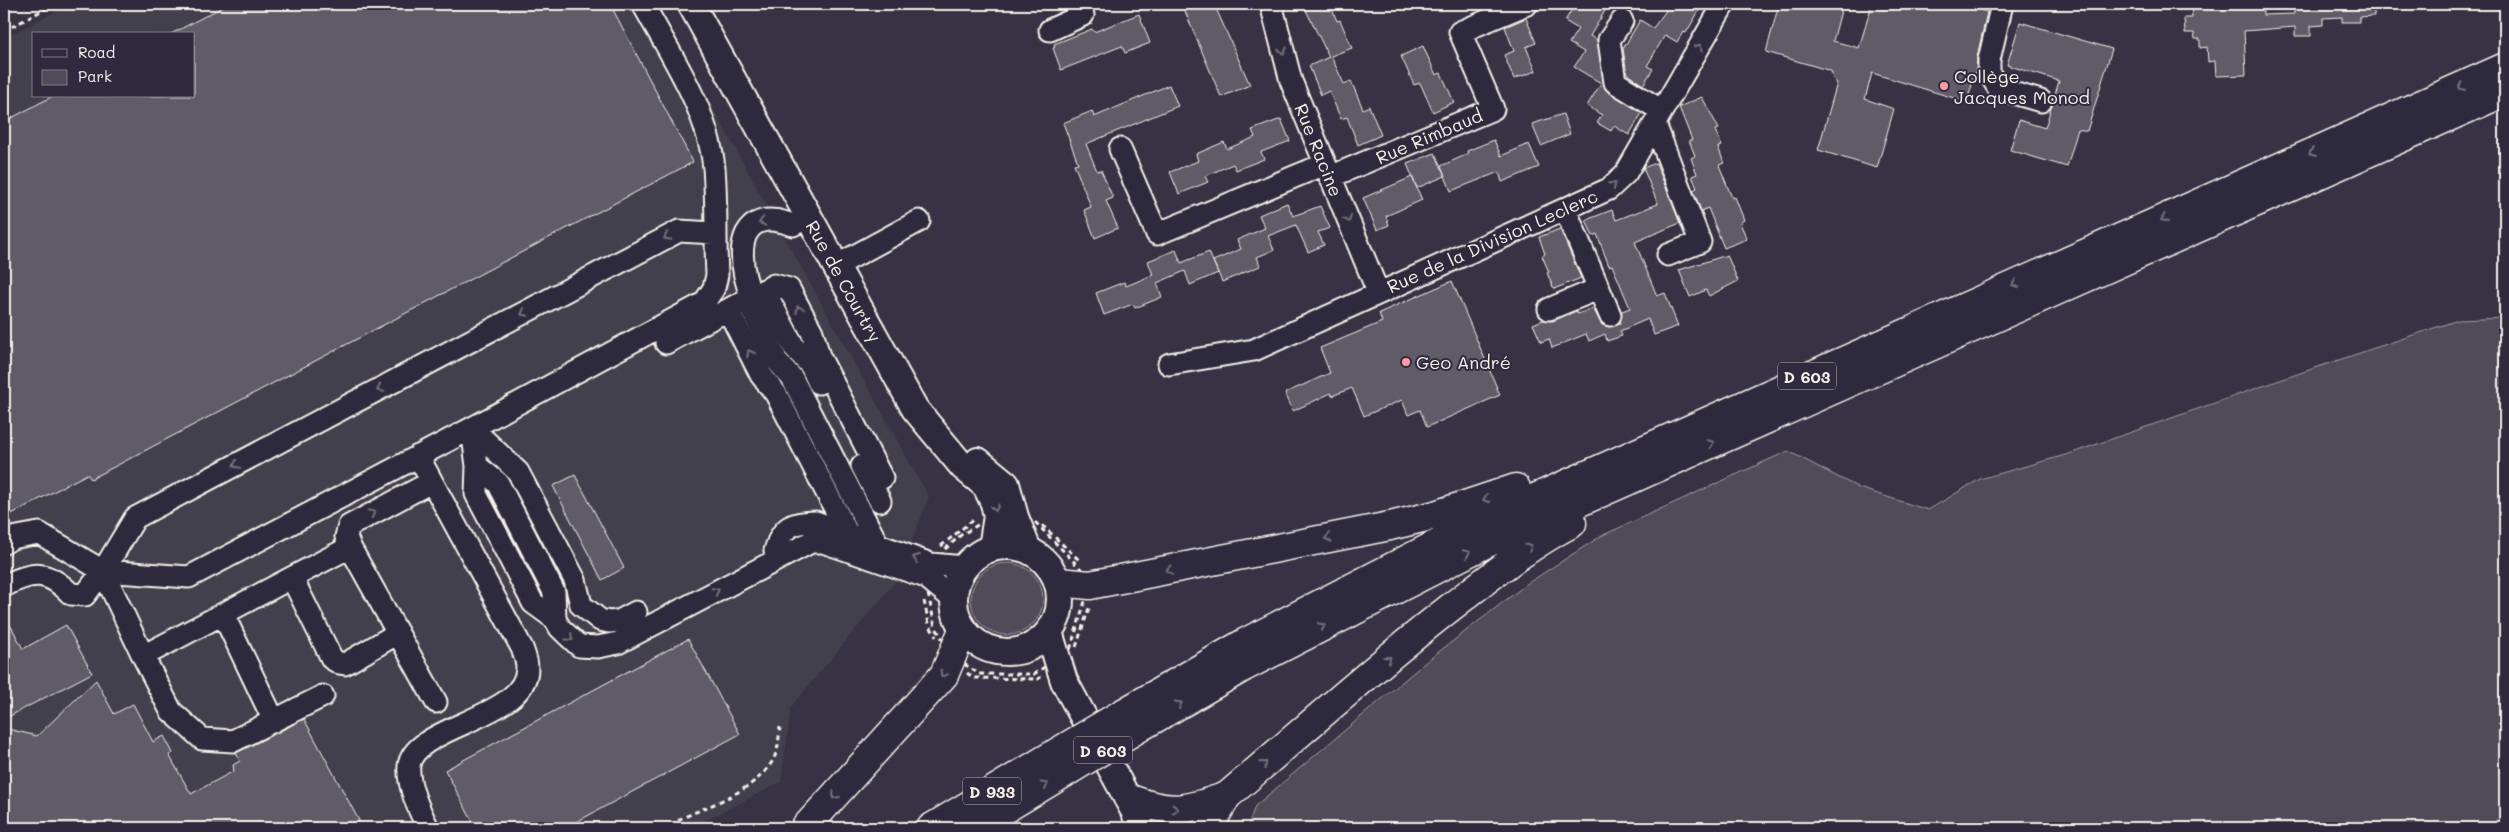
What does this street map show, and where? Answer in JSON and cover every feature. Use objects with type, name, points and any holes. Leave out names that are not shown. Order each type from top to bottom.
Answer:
[{"type":"highway","name":"D 603","points":[[1061,762],[1130,721],[1244,667],[1668,450],[2505,67]]},
{"type":"highway","name":"D 603","points":[[1668,450],[2505,92]]},
{"type":"highway","points":[[1058,582],[1090,585],[1390,526],[1482,500],[1614,445],[1668,450]]},
{"type":"highway","points":[[1208,828],[1227,796],[1423,629],[1542,538],[1636,493],[1668,450]]},
{"type":"highway","points":[[805,828],[944,675],[963,630]]},
{"type":"highway","name":"D 933","points":[[931,828],[1061,762]]},
{"type":"highway","name":"D 933","points":[[973,828],[1061,762]]},
{"type":"highway","points":[[1137,818],[1150,807],[1175,810],[1189,809],[1227,796]]},
{"type":"main road","name":"Rue de Courtry","points":[[691,4],[915,409],[963,467],[986,486],[994,503],[996,523],[992,548]]},
{"type":"main road","points":[[943,444],[974,458],[1006,484],[1015,517],[1028,550]]},
{"type":"main road","points":[[1015,546],[1028,550],[1041,558],[1051,569],[1058,582],[1060,608],[1056,620],[1043,640],[1024,650],[1010,653],[996,652],[972,640],[957,620],[953,600],[958,577],[964,567],[979,553],[992,548],[1015,546]]},
{"type":"main road","points":[[1049,632],[1064,681],[1137,818]]},
{"type":"main road","points":[[1024,650],[1064,681]]},
{"type":"street","points":[[4,542],[12,538],[39,533],[103,571],[189,577],[472,428],[704,302],[714,288],[717,275],[714,233],[714,167],[704,125],[692,95],[643,4]]},
{"type":"street","points":[[1050,30],[1083,15],[1079,4]]},
{"type":"street","name":"Rue Racine","points":[[1271,4],[1291,81],[1378,292]]},
{"type":"street","name":"Rue Rimbaud","points":[[1327,170],[1493,109],[1460,32],[1527,4]]},
{"type":"street","name":"Rue de la Division Leclerc","points":[[1169,364],[1254,350],[1378,292],[1609,189],[1626,173],[1724,4]]},
{"type":"street","points":[[2002,4],[1989,60],[1989,73],[1999,89],[2041,101]]},
{"type":"street","points":[[1622,21],[1610,40],[1615,82],[1659,118],[1700,242],[1668,255]]},
{"type":"street","points":[[1120,149],[1157,234],[1327,170]]},
{"type":"street","points":[[1565,209],[1610,315]]},
{"type":"street","points":[[808,217],[793,225],[776,220],[762,221],[746,232],[742,247],[745,282],[794,347],[800,370],[880,510]]},
{"type":"street","points":[[836,266],[920,221]]},
{"type":"street","points":[[4,586],[32,574],[46,576],[59,582],[71,594],[85,596],[103,571],[135,518],[679,231],[714,233]]},
{"type":"street","points":[[666,343],[774,285],[789,290],[812,332],[818,356],[882,478],[880,510],[868,548]]},
{"type":"street","points":[[1550,309],[1598,289]]},
{"type":"street","points":[[754,296],[769,368],[766,400],[868,548]]},
{"type":"street","points":[[728,310],[769,368],[792,378],[868,548]]},
{"type":"street","points":[[472,428],[518,472],[576,580],[581,605],[600,620],[609,622],[619,621],[636,612]]},
{"type":"street","points":[[472,428],[477,466],[476,494],[533,603],[555,619],[560,628],[579,646],[598,647],[618,643],[811,542],[868,548],[938,566],[964,567]]},
{"type":"street","points":[[418,456],[522,648],[527,668],[523,684],[512,698],[429,741],[414,753],[409,766],[412,786],[428,828]]},
{"type":"street","points":[[431,482],[349,526],[346,538],[436,702]]},
{"type":"street","points":[[778,558],[775,551],[779,538],[787,528],[800,522],[816,522],[932,580],[953,600]]},
{"type":"street","points":[[143,656],[350,547]]},
{"type":"street","points":[[103,571],[171,711],[202,739],[233,741],[324,696]]},
{"type":"street","points":[[292,578],[332,659],[339,663],[345,664],[398,633]]},
{"type":"street","points":[[223,614],[274,720]]},
{"type":"path","points":[[45,9],[50,4]]},
{"type":"path","points":[[4,31],[54,4]]},
{"type":"path","points":[[673,828],[680,820],[757,781],[770,765],[777,750],[780,726]]},
{"type":"shaded area","points":[[70,4],[655,4],[929,497],[897,580],[791,707],[781,782],[691,828],[4,828],[4,38]]},
{"type":"green space","points":[[2505,318],[2505,828],[1247,828],[1255,806],[1427,661],[1528,583],[1601,536],[1788,451],[1859,488],[1928,510],[1980,479],[2069,454],[2458,320]]},
{"type":"green space","points":[[1014,563],[1033,573],[1041,585],[1043,599],[1041,613],[1033,625],[1021,633],[1000,635],[981,625],[973,613],[971,592],[981,573],[993,565]]},
{"type":"building","points":[[228,4],[610,4],[693,162],[91,479],[87,474],[4,518],[4,122],[49,98],[195,98],[195,32],[175,32]]},
{"type":"building","points":[[1182,4],[1214,4],[1250,85],[1221,97]]},
{"type":"building","points":[[1303,4],[1330,4],[1337,21],[1340,20],[1352,48],[1331,56],[1344,84],[1351,81],[1363,109],[1369,106],[1381,135],[1358,145],[1347,117],[1341,119],[1329,91],[1321,95],[1309,66],[1329,57]]},
{"type":"building","points":[[1575,4],[1609,4],[1590,36],[1597,40],[1605,89],[1642,113],[1629,135],[1614,126],[1611,131],[1597,123],[1602,115],[1587,106],[1601,83],[1574,67],[1584,52],[1569,43],[1578,29],[1565,21]]},
{"type":"building","points":[[1671,4],[1703,4],[1686,33],[1683,32],[1677,42],[1665,35],[1647,66],[1653,69],[1643,85],[1627,74],[1623,49],[1640,20],[1653,28]]},
{"type":"building","name":"Collège Jacques Monod","points":[[1779,4],[1818,4],[1841,11],[1833,41],[1859,48],[1872,4],[1959,4],[1987,12],[1977,57],[1976,71],[1967,102],[1872,73],[1865,99],[1894,109],[1877,168],[1818,150],[1837,83],[1833,79],[1831,71],[1766,52]]},
{"type":"building","points":[[2191,4],[2258,4],[2258,9],[2263,9],[2263,15],[2294,14],[2294,4],[2374,4],[2374,16],[2359,17],[2359,22],[2342,22],[2342,17],[2323,18],[2323,25],[2311,26],[2311,36],[2295,36],[2295,27],[2244,31],[2246,75],[2216,76],[2215,61],[2208,62],[2207,47],[2200,48],[2200,39],[2195,39],[2194,33],[2185,33],[2184,18],[2192,18]]},
{"type":"building","points":[[1139,14],[1150,43],[1125,53],[1122,46],[1061,70],[1053,48],[1055,47],[1054,44],[1092,29],[1094,32]]},
{"type":"building","points":[[1526,18],[1536,43],[1526,47],[1536,71],[1514,79],[1504,55],[1514,51],[1505,27]]},
{"type":"building","points":[[2020,22],[2112,49],[2087,131],[2078,129],[2067,167],[2010,150],[2019,120],[2045,128],[2059,81],[2007,65]]},
{"type":"building","points":[[1423,46],[1436,75],[1441,73],[1454,102],[1433,112],[1420,83],[1414,85],[1401,56]]},
{"type":"building","points":[[1169,85],[1178,106],[1086,144],[1097,171],[1101,170],[1113,198],[1106,201],[1118,228],[1095,238],[1084,210],[1091,207],[1074,164],[1078,163],[1063,123],[1092,111],[1094,117]]},
{"type":"building","points":[[1702,97],[1719,129],[1715,130],[1722,146],[1718,147],[1724,163],[1719,165],[1732,198],[1735,197],[1744,220],[1740,223],[1747,239],[1724,248],[1708,208],[1701,211],[1693,190],[1697,188],[1692,176],[1697,174],[1691,158],[1695,156],[1689,140],[1692,140],[1679,107]]},
{"type":"building","points":[[1563,114],[1570,134],[1541,146],[1532,124]]},
{"type":"building","points":[[1281,119],[1290,141],[1261,152],[1264,159],[1236,170],[1233,164],[1205,176],[1208,182],[1179,194],[1170,172],[1198,161],[1196,154],[1224,142],[1227,149],[1255,137],[1252,130]]},
{"type":"building","points":[[1494,140],[1501,156],[1529,144],[1539,167],[1502,182],[1499,172],[1451,191],[1441,166],[1468,154],[1467,151]]},
{"type":"building","points":[[1435,153],[1445,176],[1417,188],[1407,164]]},
{"type":"building","points":[[1656,163],[1680,223],[1635,242],[1657,296],[1665,293],[1678,326],[1654,335],[1648,319],[1620,331],[1622,336],[1607,341],[1605,334],[1589,341],[1586,334],[1552,348],[1549,339],[1541,342],[1533,324],[1543,320],[1553,321],[1576,311],[1578,314],[1593,308],[1602,325],[1609,327],[1620,323],[1622,311],[1630,308],[1612,265],[1609,266],[1597,234],[1593,236],[1586,220],[1612,210],[1616,220],[1658,204],[1643,168]]},
{"type":"building","points":[[1412,177],[1422,200],[1386,216],[1389,225],[1377,230],[1363,198]]},
{"type":"building","points":[[1287,203],[1293,216],[1320,206],[1330,228],[1318,232],[1324,245],[1308,252],[1296,225],[1268,236],[1274,250],[1257,257],[1260,266],[1222,282],[1213,261],[1241,249],[1237,240],[1265,228],[1259,215]]},
{"type":"building","points":[[1560,229],[1581,278],[1554,289],[1542,256],[1545,254],[1539,237]]},
{"type":"building","points":[[1176,250],[1181,263],[1209,252],[1218,273],[1190,285],[1185,271],[1157,283],[1162,297],[1135,308],[1133,304],[1104,315],[1096,293],[1124,282],[1126,286],[1153,275],[1148,261]]},
{"type":"building","points":[[1727,255],[1738,281],[1709,296],[1706,290],[1690,297],[1679,270]]},
{"type":"building","name":"Geo André","points":[[1452,281],[1500,395],[1427,427],[1420,410],[1408,415],[1402,400],[1364,416],[1352,388],[1332,396],[1331,393],[1293,411],[1285,393],[1330,373],[1320,348],[1382,322],[1379,313]]},
{"type":"building","points":[[575,475],[624,568],[602,580],[553,486]]},
{"type":"building","points":[[4,613],[23,649],[66,625],[92,673],[4,719]]},
{"type":"building","points":[[688,639],[740,734],[565,828],[476,828],[445,770]]},
{"type":"building","points":[[96,680],[114,714],[133,704],[153,742],[164,736],[173,753],[169,755],[191,794],[234,771],[233,765],[240,761],[236,753],[304,719],[363,828],[4,828],[4,728],[37,736]]},
{"type":"place","name":"Collège Jacques Monod","points":[[1944,86]]},
{"type":"place","name":"Geo André","points":[[1406,362]]}]
